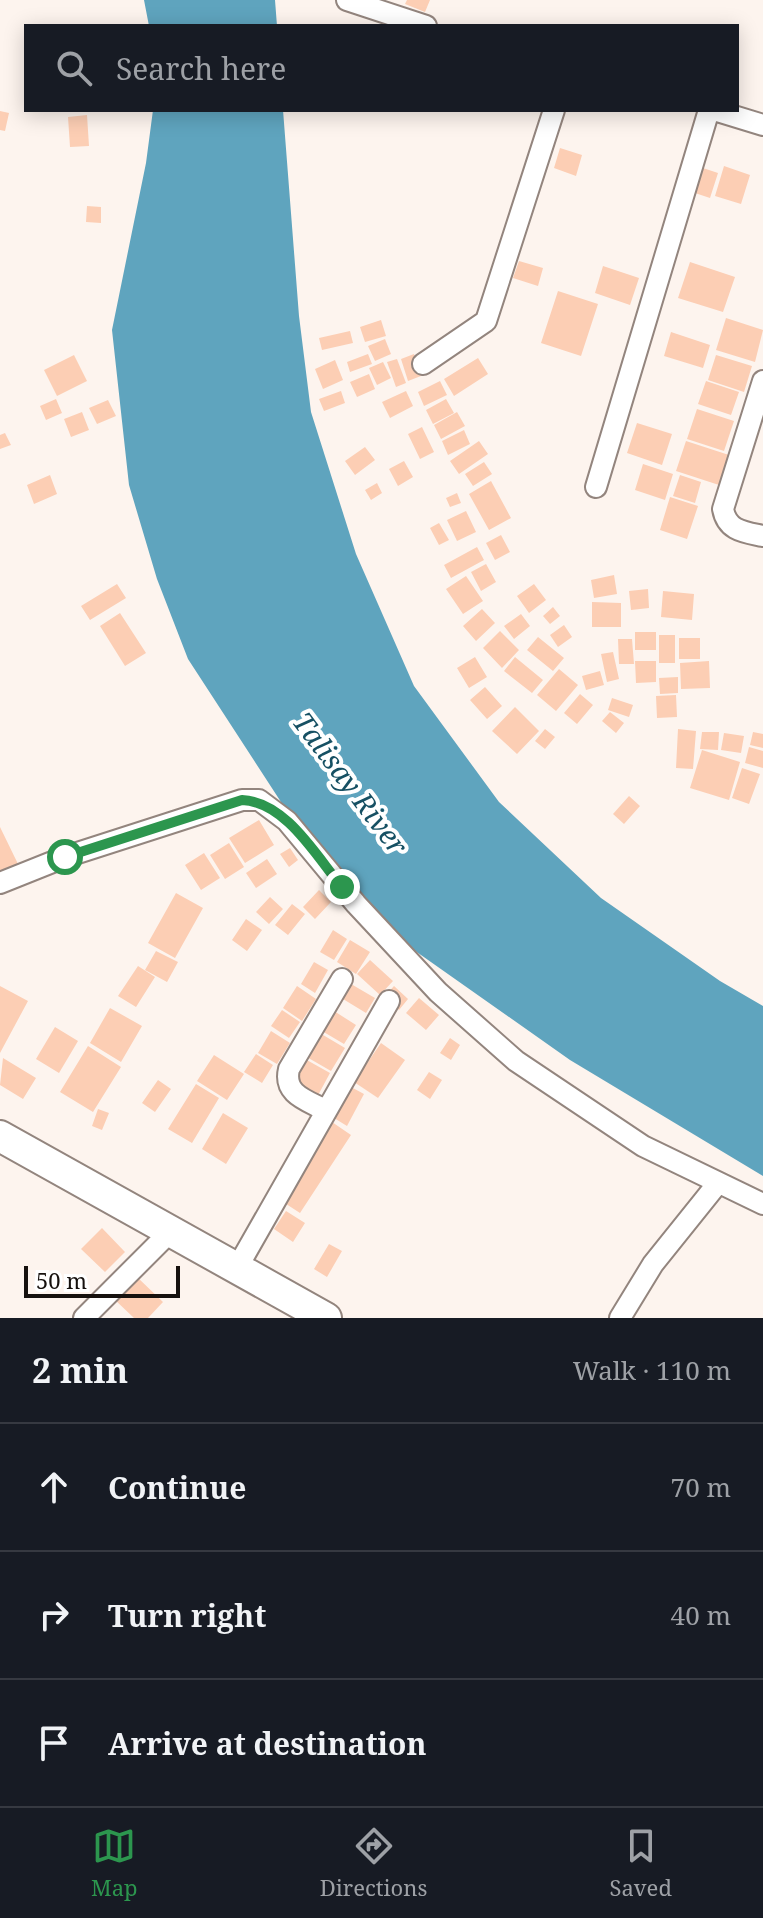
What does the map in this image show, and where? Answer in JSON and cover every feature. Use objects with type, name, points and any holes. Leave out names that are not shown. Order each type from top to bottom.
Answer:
[{"type":"main road","points":[[0,1136],[326,1318]]},
{"type":"street","points":[[347,0],[420,24]]},
{"type":"street","points":[[423,364],[486,321],[553,112]]},
{"type":"street","points":[[596,487],[711,112]]},
{"type":"street","points":[[719,112],[763,125]]},
{"type":"street","points":[[763,381],[723,509],[725,520],[733,529],[763,536]]},
{"type":"street","points":[[0,883],[242,800],[259,800],[287,821],[356,904],[474,1026],[516,1061],[643,1146],[763,1204]]},
{"type":"street","points":[[325,1110],[293,1093],[286,1079],[342,979]]},
{"type":"street","points":[[237,1268],[389,1001]]},
{"type":"street","points":[[620,1318],[653,1264],[718,1183]]},
{"type":"street","points":[[84,1318],[169,1233]]},
{"type":"water","points":[[144,0],[275,0],[277,24],[149,24]]},
{"type":"water","name":"Talisay River","points":[[153,112],[283,112],[299,316],[311,412],[356,554],[414,686],[499,802],[601,898],[720,981],[763,1006],[763,1176],[570,1060],[394,936],[294,822],[188,659],[157,579],[129,485],[112,330],[146,163]]},
{"type":"building","points":[[407,0],[430,0],[425,12],[405,4]]},
{"type":"building","points":[[0,111],[9,113],[5,131],[0,130]]},
{"type":"building","points":[[87,115],[89,146],[70,147],[68,117]]},
{"type":"building","points":[[560,148],[582,155],[576,176],[554,168]]},
{"type":"building","points":[[724,166],[750,175],[741,204],[715,196]]},
{"type":"building","points":[[700,167],[718,173],[710,198],[692,192]]},
{"type":"building","points":[[87,206],[101,207],[101,223],[86,222]]},
{"type":"building","points":[[519,261],[543,268],[538,286],[513,278]]},
{"type":"building","points":[[690,262],[735,277],[723,312],[678,298]]},
{"type":"building","points":[[603,266],[639,278],[630,305],[595,293]]},
{"type":"building","points":[[558,291],[598,304],[581,356],[541,343]]},
{"type":"building","points":[[726,318],[763,330],[755,362],[716,350]]},
{"type":"building","points":[[381,320],[386,336],[365,342],[360,327]]},
{"type":"building","points":[[350,331],[353,343],[322,350],[319,338]]},
{"type":"building","points":[[671,332],[710,345],[703,368],[664,356]]},
{"type":"building","points":[[385,339],[391,354],[375,361],[368,346]]},
{"type":"building","points":[[368,354],[372,364],[350,372],[347,362]]},
{"type":"building","points":[[414,354],[421,376],[408,381],[401,359]]},
{"type":"building","points":[[74,355],[87,381],[57,396],[44,370]]},
{"type":"building","points":[[716,355],[752,366],[744,392],[708,380]]},
{"type":"building","points":[[478,358],[488,374],[454,396],[444,379]]},
{"type":"building","points":[[397,359],[406,383],[396,387],[387,362]]},
{"type":"building","points":[[335,360],[343,380],[323,389],[315,369]]},
{"type":"building","points":[[383,362],[391,378],[377,385],[369,368]]},
{"type":"building","points":[[369,374],[375,389],[357,397],[350,382]]},
{"type":"building","points":[[440,381],[447,395],[424,406],[418,392]]},
{"type":"building","points":[[706,381],[739,392],[731,415],[698,404]]},
{"type":"building","points":[[341,391],[345,403],[324,411],[319,399]]},
{"type":"building","points":[[406,391],[413,406],[390,418],[382,402]]},
{"type":"building","points":[[56,399],[62,413],[46,420],[40,406]]},
{"type":"building","points":[[446,399],[454,413],[433,424],[426,410]]},
{"type":"building","points":[[108,400],[116,416],[97,424],[89,408]]},
{"type":"building","points":[[697,409],[734,421],[724,451],[687,439]]},
{"type":"building","points":[[82,412],[89,430],[71,437],[64,419]]},
{"type":"building","points":[[457,412],[465,426],[441,439],[434,425]]},
{"type":"building","points":[[637,423],[672,434],[662,465],[627,453]]},
{"type":"building","points":[[422,427],[434,452],[420,459],[408,434]]},
{"type":"building","points":[[464,430],[470,444],[448,455],[442,441]]},
{"type":"building","points":[[5,433],[11,445],[0,449],[0,435]]},
{"type":"building","points":[[479,441],[488,454],[459,474],[450,461]]},
{"type":"building","points":[[686,441],[729,455],[719,485],[676,471]]},
{"type":"building","points":[[365,447],[375,460],[355,475],[345,461]]},
{"type":"building","points":[[404,461],[413,477],[398,486],[389,469]]},
{"type":"building","points":[[484,462],[492,474],[473,486],[465,474]]},
{"type":"building","points":[[643,464],[673,474],[665,500],[635,490]]},
{"type":"building","points":[[50,475],[57,494],[34,504],[27,485]]},
{"type":"building","points":[[680,475],[701,482],[695,503],[673,496]]},
{"type":"building","points":[[491,481],[511,518],[489,530],[469,494]]},
{"type":"building","points":[[377,483],[382,493],[371,500],[365,490]]},
{"type":"building","points":[[457,493],[461,503],[450,507],[446,498]]},
{"type":"building","points":[[670,497],[698,506],[687,539],[660,530]]},
{"type":"building","points":[[466,511],[476,532],[457,541],[447,520]]},
{"type":"building","points":[[439,523],[449,540],[439,545],[430,528]]},
{"type":"building","points":[[501,535],[510,552],[495,560],[486,543]]},
{"type":"building","points":[[477,547],[484,560],[451,578],[444,565]]},
{"type":"building","points":[[486,564],[496,582],[481,591],[471,572]]},
{"type":"building","points":[[614,575],[617,594],[594,598],[591,580]]},
{"type":"building","points":[[466,576],[483,601],[463,614],[446,589]]},
{"type":"building","points":[[117,584],[126,598],[90,620],[81,606]]},
{"type":"building","points":[[534,584],[546,600],[529,613],[517,596]]},
{"type":"building","points":[[648,589],[649,608],[631,610],[629,591]]},
{"type":"building","points":[[663,591],[694,594],[692,620],[661,617]]},
{"type":"building","points":[[592,602],[621,603],[621,627],[592,627]]},
{"type":"building","points":[[553,607],[560,616],[550,624],[543,616]]},
{"type":"building","points":[[482,609],[495,623],[476,641],[463,626]]},
{"type":"building","points":[[120,613],[146,653],[125,666],[100,626]]},
{"type":"building","points":[[521,614],[530,626],[514,639],[504,626]]},
{"type":"building","points":[[564,625],[572,637],[558,647],[550,635]]},
{"type":"building","points":[[500,631],[519,650],[502,668],[483,648]]},
{"type":"building","points":[[635,632],[656,632],[656,650],[635,650]]},
{"type":"building","points":[[659,635],[675,635],[675,663],[659,663]]},
{"type":"building","points":[[538,637],[564,658],[553,671],[527,650]]},
{"type":"building","points":[[679,638],[700,638],[700,659],[679,659]]},
{"type":"building","points":[[618,639],[632,639],[634,664],[619,664]]},
{"type":"building","points":[[613,652],[619,679],[607,682],[601,654]]},
{"type":"building","points":[[475,657],[487,677],[469,688],[457,668]]},
{"type":"building","points":[[515,657],[543,680],[532,693],[504,671]]},
{"type":"building","points":[[635,661],[656,661],[656,682],[636,683]]},
{"type":"building","points":[[709,661],[710,688],[681,689],[680,663]]},
{"type":"building","points":[[559,669],[578,685],[556,711],[537,695]]},
{"type":"building","points":[[600,671],[604,685],[586,690],[582,676]]},
{"type":"building","points":[[678,677],[678,693],[660,694],[659,678]]},
{"type":"building","points":[[485,687],[502,706],[487,719],[470,700]]},
{"type":"building","points":[[580,694],[593,705],[577,724],[564,713]]},
{"type":"building","points":[[676,695],[677,717],[657,718],[656,696]]},
{"type":"building","points":[[612,698],[633,705],[629,717],[608,710]]},
{"type":"building","points":[[515,707],[539,731],[517,754],[492,731]]},
{"type":"building","points":[[610,712],[624,723],[616,733],[602,721]]},
{"type":"building","points":[[545,729],[555,737],[545,749],[535,741]]},
{"type":"building","points":[[678,729],[696,731],[693,769],[676,768]]},
{"type":"building","points":[[702,732],[719,732],[718,750],[700,749]]},
{"type":"building","points":[[753,732],[763,734],[763,748],[750,745]]},
{"type":"building","points":[[724,733],[744,736],[741,753],[721,750]]},
{"type":"building","points":[[749,747],[763,751],[763,768],[745,763]]},
{"type":"building","points":[[702,750],[740,762],[729,800],[690,788]]},
{"type":"building","points":[[742,768],[760,774],[749,804],[732,798]]},
{"type":"building","points":[[629,796],[640,806],[624,824],[613,814]]},
{"type":"building","points":[[259,820],[274,845],[245,863],[229,838]]},
{"type":"building","points":[[0,827],[18,864],[0,873]]},
{"type":"building","points":[[229,843],[244,867],[225,879],[210,855]]},
{"type":"building","points":[[290,848],[298,860],[289,867],[280,854]]},
{"type":"building","points":[[204,853],[220,878],[201,890],[185,865]]},
{"type":"building","points":[[267,859],[277,874],[256,888],[246,873]]},
{"type":"building","points":[[319,890],[331,902],[315,919],[303,907]]},
{"type":"building","points":[[176,893],[203,908],[175,958],[148,943]]},
{"type":"building","points":[[270,897],[283,909],[269,924],[256,912]]},
{"type":"building","points":[[292,904],[305,914],[288,935],[275,925]]},
{"type":"building","points":[[246,919],[262,930],[247,951],[232,940]]},
{"type":"building","points":[[333,930],[347,939],[334,960],[320,952]]},
{"type":"building","points":[[350,940],[370,952],[356,974],[337,962]]},
{"type":"building","points":[[156,951],[178,962],[167,982],[145,970]]},
{"type":"building","points":[[370,960],[393,981],[380,995],[357,974]]},
{"type":"building","points":[[314,962],[328,970],[315,993],[301,984]]},
{"type":"building","points":[[138,966],[155,977],[136,1007],[118,996]]},
{"type":"building","points":[[351,984],[375,998],[366,1013],[343,999]]},
{"type":"building","points":[[0,986],[28,1001],[0,1053]]},
{"type":"building","points":[[297,986],[316,999],[302,1021],[283,1008]]},
{"type":"building","points":[[394,986],[408,999],[399,1010],[385,996]]},
{"type":"building","points":[[419,998],[439,1015],[426,1030],[406,1013]]},
{"type":"building","points":[[110,1008],[142,1026],[121,1062],[90,1043]]},
{"type":"building","points":[[282,1010],[300,1022],[289,1038],[271,1026]]},
{"type":"building","points":[[334,1011],[356,1025],[344,1044],[322,1031]]},
{"type":"building","points":[[55,1027],[78,1041],[59,1073],[36,1059]]},
{"type":"building","points":[[271,1031],[290,1043],[277,1064],[258,1053]]},
{"type":"building","points":[[318,1032],[345,1048],[331,1071],[305,1056]]},
{"type":"building","points":[[450,1038],[460,1045],[451,1060],[440,1053]]},
{"type":"building","points":[[381,1043],[405,1060],[378,1098],[354,1082]]},
{"type":"building","points":[[88,1046],[121,1067],[93,1112],[60,1092]]},
{"type":"building","points":[[256,1054],[273,1065],[262,1083],[244,1072]]},
{"type":"building","points":[[214,1055],[244,1074],[227,1100],[197,1081]]},
{"type":"building","points":[[3,1058],[36,1078],[23,1099],[0,1085]]},
{"type":"building","points":[[305,1059],[330,1073],[316,1099],[291,1084]]},
{"type":"building","points":[[429,1072],[442,1080],[430,1099],[417,1090]]},
{"type":"building","points":[[158,1080],[171,1089],[155,1112],[142,1103]]},
{"type":"building","points":[[196,1084],[219,1098],[192,1143],[168,1129]]},
{"type":"building","points":[[351,1087],[364,1094],[347,1126],[334,1118]]},
{"type":"building","points":[[98,1109],[109,1113],[102,1130],[92,1126]]},
{"type":"building","points":[[223,1113],[248,1128],[226,1164],[202,1149]]},
{"type":"building","points":[[332,1122],[351,1135],[300,1213],[280,1200]]},
{"type":"building","points":[[286,1211],[305,1223],[293,1242],[274,1229]]},
{"type":"building","points":[[102,1228],[125,1252],[105,1272],[81,1249]]},
{"type":"building","points":[[329,1244],[342,1251],[327,1277],[314,1269]]},
{"type":"building","points":[[136,1276],[163,1302],[148,1318],[134,1318],[114,1299]]},
{"type":"route","points":[[65,857],[242,800],[259,800],[287,821],[342,887]]}]
